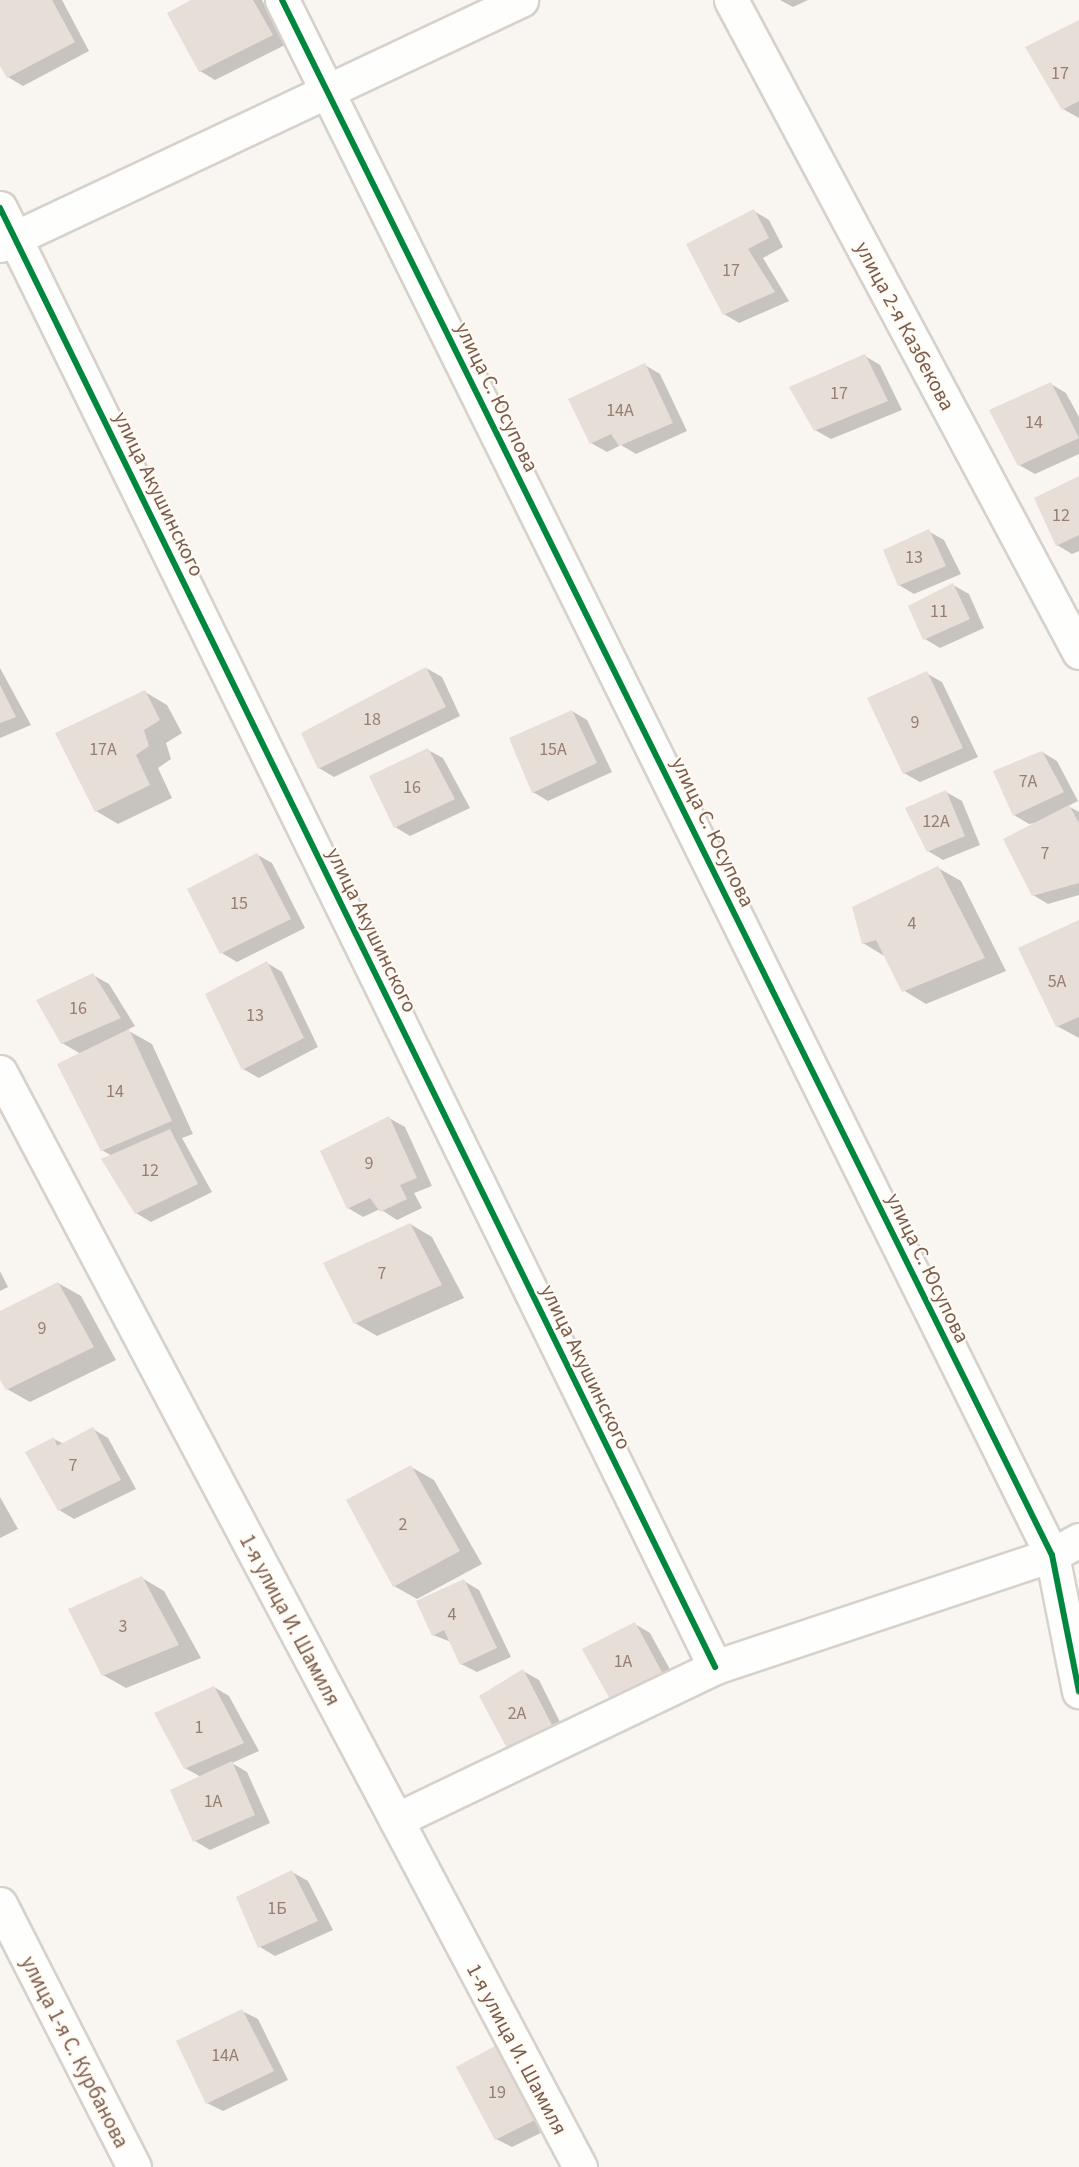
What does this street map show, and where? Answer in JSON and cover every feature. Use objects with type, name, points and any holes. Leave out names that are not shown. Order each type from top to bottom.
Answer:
[{"type":"street","name":"улица С. Юсупова","points":[[282,0],[1066,1548],[1079,1691]]},
{"type":"street","points":[[8,242],[521,0]]},
{"type":"street","name":"улица 2-я Казбекова","points":[[731,0],[1079,652]]},
{"type":"street","name":"улица Акушинского","points":[[0,208],[8,242],[715,1667]]},
{"type":"street","name":"1-я улица И. Шамиля","points":[[0,1072],[579,2167]]},
{"type":"street","points":[[396,1820],[715,1667],[1066,1548]]},
{"type":"street","name":"улица 1-я С. Курбанова","points":[[0,1904],[134,2167]]},
{"type":"building","points":[[0,0],[52,0],[75,42],[7,78],[0,66]]},
{"type":"building","points":[[191,0],[253,0],[273,35],[199,72],[167,13]]},
{"type":"building","points":[[1079,20],[1079,101],[1062,110],[1025,47]]},
{"type":"building","points":[[754,209],[769,238],[748,249],[775,292],[723,315],[686,244]]},
{"type":"building","points":[[865,354],[888,401],[814,431],[789,387]]},
{"type":"building","points":[[645,363],[673,423],[619,446],[611,434],[590,444],[568,399]]},
{"type":"building","points":[[1051,382],[1079,438],[1018,466],[989,410]]},
{"type":"building","points":[[1079,476],[1079,535],[1056,546],[1034,498]]},
{"type":"building","points":[[929,529],[946,566],[898,586],[883,550]]},
{"type":"building","points":[[953,583],[970,619],[923,640],[908,606]]},
{"type":"building","points":[[426,667],[446,707],[318,769],[301,733]]},
{"type":"building","points":[[927,671],[963,748],[903,774],[867,698]]},
{"type":"building","points":[[0,685],[16,717],[0,723]]},
{"type":"building","points":[[145,690],[160,720],[144,730],[149,746],[136,755],[150,785],[95,812],[55,733]]},
{"type":"building","points":[[572,710],[597,763],[532,793],[509,738]]},
{"type":"building","points":[[428,748],[455,799],[394,828],[369,776]]},
{"type":"building","points":[[1042,751],[1064,792],[1013,816],[993,771]]},
{"type":"building","points":[[946,790],[965,836],[927,852],[905,808]]},
{"type":"building","points":[[1069,805],[1079,823],[1079,883],[1032,896],[1003,839]]},
{"type":"building","points":[[257,853],[291,919],[220,954],[187,889]]},
{"type":"building","points":[[938,866],[985,958],[902,992],[876,940],[862,944],[852,907]]},
{"type":"building","points":[[1079,920],[1079,1017],[1056,1027],[1018,948]]},
{"type":"building","points":[[267,961],[304,1038],[242,1070],[205,994]]},
{"type":"building","points":[[93,973],[121,1018],[61,1044],[36,1000]]},
{"type":"building","points":[[129,1029],[172,1121],[101,1151],[57,1064]]},
{"type":"building","points":[[389,1116],[417,1178],[400,1185],[407,1199],[380,1212],[370,1198],[347,1209],[320,1151]]},
{"type":"building","points":[[170,1129],[198,1184],[135,1214],[101,1159]]},
{"type":"building","points":[[410,1223],[442,1285],[354,1324],[323,1263]]},
{"type":"building","points":[[58,1282],[94,1347],[6,1390],[0,1380],[0,1311]]},
{"type":"building","points":[[93,1427],[121,1480],[58,1511],[25,1452],[54,1437],[57,1446]]},
{"type":"building","points":[[411,1465],[460,1551],[393,1587],[346,1500]]},
{"type":"building","points":[[142,1576],[179,1645],[102,1676],[68,1609]]},
{"type":"building","points":[[464,1579],[497,1648],[460,1665],[444,1630],[432,1636],[416,1601]]},
{"type":"building","points":[[635,1622],[664,1676],[611,1701],[582,1649]]},
{"type":"building","points":[[523,1669],[555,1731],[509,1752],[479,1696]]},
{"type":"building","points":[[214,1686],[244,1743],[184,1769],[154,1713]]},
{"type":"building","points":[[232,1761],[255,1815],[193,1842],[170,1790]]},
{"type":"building","points":[[292,1870],[318,1921],[258,1948],[236,1897]]},
{"type":"building","points":[[242,2009],[274,2071],[206,2104],[176,2041]]},
{"type":"building","points":[[497,2045],[539,2118],[495,2140],[456,2067]]},
{"type":"cycle path","points":[[282,0],[1052,1555],[1079,1691]]},
{"type":"cycle path","points":[[0,208],[715,1667]]}]
